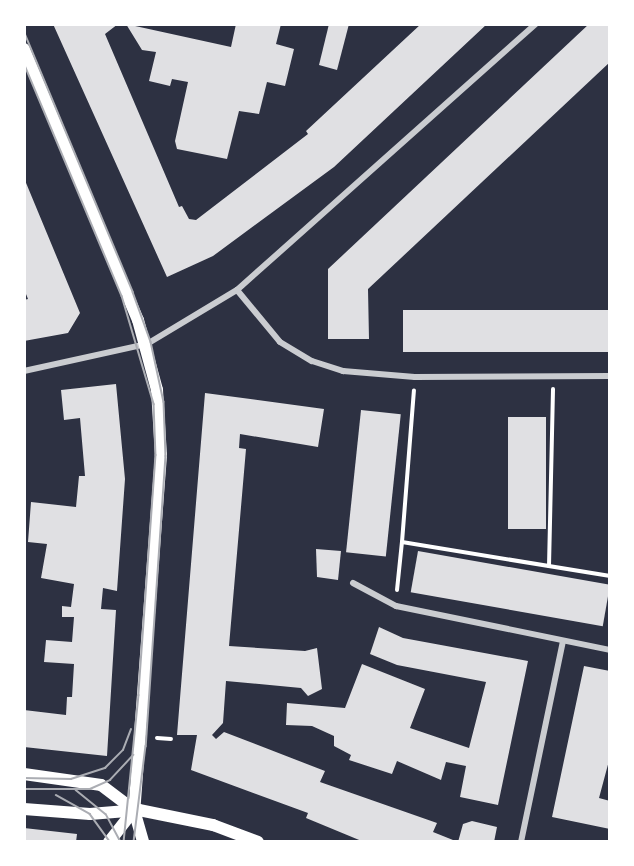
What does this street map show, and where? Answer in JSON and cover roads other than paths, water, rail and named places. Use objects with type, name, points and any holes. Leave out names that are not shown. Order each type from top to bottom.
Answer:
[{"type":"main road","points":[[25,55],[147,344],[157,390],[161,456],[134,810],[143,842]]},
{"type":"main road","points":[[24,774],[89,782],[134,810]]},
{"type":"main road","points":[[24,809],[90,814],[134,810],[213,825],[258,842]]},
{"type":"main road","points":[[109,842],[134,810]]},
{"type":"street","points":[[24,371],[147,344],[237,290],[536,24]]},
{"type":"street","points":[[237,290],[280,342],[312,362],[343,371],[415,377],[553,379],[610,376]]},
{"type":"street","points":[[353,583],[396,606],[610,650]]},
{"type":"street","points":[[521,842],[563,641]]},
{"type":"tram line","points":[[24,31],[133,292],[151,342],[164,402],[166,456],[146,746],[134,842]]},
{"type":"tram line","points":[[24,63],[122,296],[154,404],[156,455],[139,695],[124,842]]},
{"type":"tram line","points":[[24,778],[71,779],[105,768],[123,750],[131,729]]},
{"type":"tram line","points":[[24,789],[90,789],[110,780],[133,755]]},
{"type":"tram line","points":[[76,790],[106,814],[121,842]]},
{"type":"tram line","points":[[56,795],[90,814],[110,842]]}]
